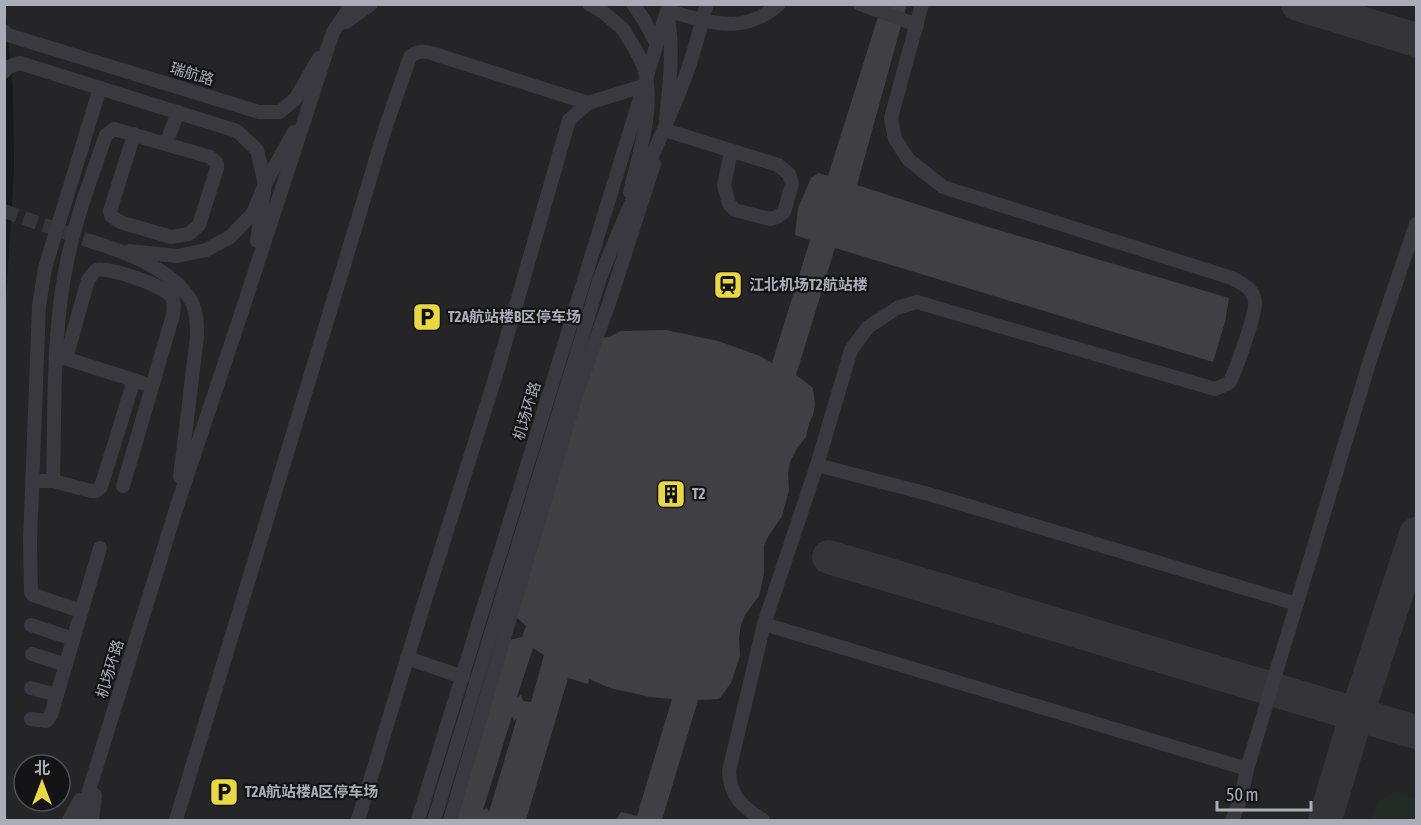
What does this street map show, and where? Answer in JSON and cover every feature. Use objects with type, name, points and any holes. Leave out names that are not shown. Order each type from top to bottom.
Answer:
[{"type":"street","name":"机场环路","points":[[80,820],[177,506],[333,32],[352,4]]},
{"type":"street","points":[[333,32],[371,4]]},
{"type":"street","points":[[589,4],[603,12],[623,29],[638,54],[645,72],[646,123],[625,215]]},
{"type":"street","points":[[633,4],[656,44]]},
{"type":"street","points":[[625,215],[654,154],[684,81],[707,4]]},
{"type":"street","points":[[450,820],[576,395],[609,303],[665,130],[671,75],[668,8],[721,24],[740,24],[767,15],[779,4]]},
{"type":"street","points":[[860,4],[917,25]]},
{"type":"street","points":[[763,820],[735,797],[729,784],[729,771],[764,624],[817,465],[850,350],[868,327],[897,308],[917,302],[1215,389],[1229,383],[1236,370],[1255,302],[1249,288],[1232,278],[943,187],[908,159],[895,139],[891,118],[917,25],[917,6]]},
{"type":"street","name":"机场环路","points":[[418,820],[668,8]]},
{"type":"street","name":"瑞航路","points":[[4,31],[8,35],[54,50],[259,112],[280,112],[296,98],[333,32]]},
{"type":"street","points":[[176,820],[386,126],[410,57],[415,52],[431,53],[588,103]]},
{"type":"street","points":[[4,72],[8,67],[20,63],[237,131],[257,150],[265,184],[253,274]]},
{"type":"street","points":[[358,820],[496,375],[569,120],[588,103],[643,86]]},
{"type":"street","points":[[81,611],[33,595],[31,592],[32,481],[39,306],[45,268],[100,88]]},
{"type":"street","points":[[121,251],[177,256],[206,250],[230,237],[253,213],[265,184],[310,103]]},
{"type":"street","points":[[166,144],[178,112]]},
{"type":"street","points":[[53,481],[61,357],[62,292],[79,214],[106,135],[114,129],[134,134],[210,157],[217,163],[217,168],[199,225],[194,232],[171,237],[120,222],[111,216],[110,210],[134,134]]},
{"type":"street","points":[[665,130],[778,165],[789,174],[792,184],[784,212],[777,217],[762,218],[735,210],[729,204],[724,185],[731,152]]},
{"type":"street","name":"机场环路","points":[[434,820],[598,281],[625,215]]},
{"type":"street","points":[[1232,820],[1370,360],[1416,224]]},
{"type":"street","points":[[90,241],[121,251],[153,267],[189,296],[197,316],[197,337],[177,506]]},
{"type":"street","points":[[61,357],[88,280],[96,270],[106,270],[154,285],[169,293],[174,300],[153,386],[123,486]]},
{"type":"street","points":[[61,357],[153,386]]},
{"type":"street","points":[[32,481],[53,481],[91,491],[96,491],[101,487],[134,380]]},
{"type":"street","points":[[817,465],[932,495],[1298,604]]},
{"type":"street","points":[[31,719],[43,721],[49,719],[100,548]]},
{"type":"street","points":[[764,624],[1247,768]]},
{"type":"street","points":[[31,625],[73,639]]},
{"type":"street","points":[[32,654],[66,665]]},
{"type":"street","points":[[407,658],[463,677]]},
{"type":"street","points":[[31,688],[57,695]]},
{"type":"street","name":"机场环路","points":[[69,820],[98,766]]},
{"type":"street","points":[[92,820],[98,766]]},
{"type":"shaded area","points":[[5,5],[1416,5],[1416,820],[5,820],[5,366],[6,301],[14,169],[13,91]]},
{"type":"shaded area","points":[[1399,792],[1416,798],[1416,820],[1370,820],[1379,801]]},
{"type":"building","name":"T2","points":[[882,4],[907,4],[857,185],[975,223],[1229,298],[1225,322],[1213,362],[835,248],[796,375],[813,388],[815,405],[813,415],[806,437],[790,462],[789,490],[782,516],[764,546],[764,574],[759,596],[745,615],[741,625],[740,656],[731,683],[719,699],[698,700],[662,820],[616,820],[621,812],[637,816],[672,699],[650,697],[610,688],[589,679],[588,684],[568,678],[526,820],[455,820],[509,640],[522,637],[526,626],[516,617],[599,339],[621,331],[666,330],[718,341],[760,356],[772,363],[810,240],[795,235],[798,208],[811,178],[819,173],[828,176]],"holes":[[[533,648],[544,655],[531,702],[523,701],[521,695],[517,697]],[[512,716],[514,721],[517,718],[489,812],[487,808],[483,810]]]},
{"type":"taxiway","points":[[1298,4],[1416,40]]},
{"type":"taxiway","points":[[1325,820],[1416,534]]},
{"type":"taxiway","points":[[829,557],[1416,732]]},
{"type":"tunnel","points":[[4,211],[90,241]]},
{"type":"place","name":"江北机场T2航站楼","points":[[728,285]]},
{"type":"place","name":"T2A航站楼B区停车场","points":[[427,317]]},
{"type":"place","name":"T2","points":[[671,494]]},
{"type":"place","name":"T2A航站楼A区停车场","points":[[224,792]]}]
